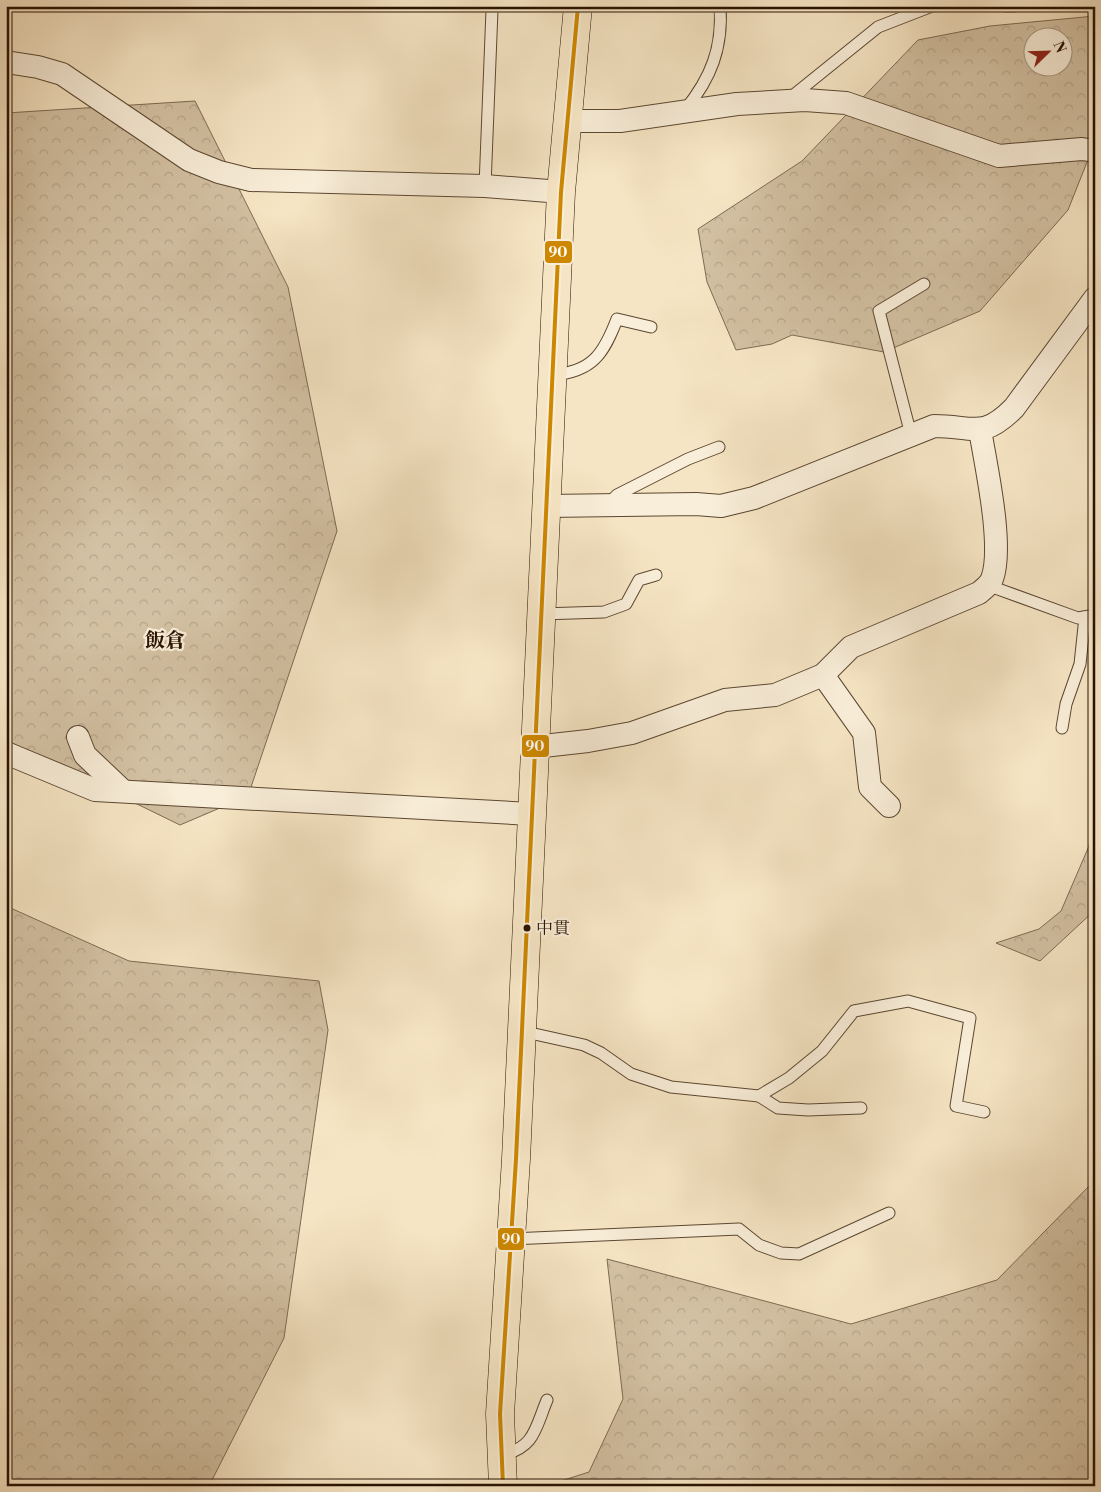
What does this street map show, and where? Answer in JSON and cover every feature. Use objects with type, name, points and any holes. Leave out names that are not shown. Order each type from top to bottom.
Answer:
[{"type":"main road","points":[[503,1486],[500,1414],[521,1031],[561,192],[578,6]]},
{"type":"street","points":[[6,62],[38,67],[62,74],[189,160],[219,172],[251,180],[485,186],[561,192]]},
{"type":"street","points":[[567,121],[620,121],[737,104],[787,100],[846,103],[999,156],[1082,148],[1095,151]]},
{"type":"street","points":[[546,506],[608,504],[721,506],[754,498],[934,426],[953,426],[980,430],[1000,422],[1014,408],[1095,298]]},
{"type":"street","points":[[534,747],[588,741],[632,733],[724,700],[775,695],[824,675],[850,647],[980,593],[992,581],[996,560],[991,500],[980,430]]},
{"type":"street","points":[[824,675],[864,733],[870,787],[889,806]]},
{"type":"street","points":[[78,737],[85,755],[123,791]]},
{"type":"street","points":[[6,753],[95,790],[531,814]]},
{"type":"lane","points":[[684,112],[704,87],[716,59],[722,24],[720,6]]},
{"type":"lane","points":[[787,100],[878,27],[932,6]]},
{"type":"lane","points":[[1005,6],[1014,6]]},
{"type":"lane","points":[[485,186],[492,10]]},
{"type":"lane","points":[[911,435],[879,311],[924,284]]},
{"type":"lane","points":[[552,375],[563,374],[586,366],[606,348],[617,319],[650,327]]},
{"type":"lane","points":[[608,504],[617,496],[688,459],[718,447]]},
{"type":"lane","points":[[541,614],[604,612],[626,604],[639,580],[656,575]]},
{"type":"lane","points":[[987,585],[1078,618],[1090,616],[1080,664],[1066,704],[1062,728]]},
{"type":"lane","points":[[759,1096],[790,1078],[822,1051],[854,1010],[908,1001],[970,1018],[956,1106],[984,1112]]},
{"type":"lane","points":[[521,1031],[584,1045],[601,1053],[631,1074],[672,1086],[759,1096],[778,1108],[808,1110],[860,1108]]},
{"type":"lane","points":[[510,1239],[739,1229],[759,1245],[781,1253],[799,1254],[889,1213]]},
{"type":"lane","points":[[502,1456],[518,1451],[530,1440],[546,1400]]},
{"type":"green space","points":[[1095,16],[1095,142],[1068,210],[980,311],[884,352],[792,335],[772,344],[736,350],[707,282],[698,229],[802,161],[918,40],[990,26]]},
{"type":"green space","points":[[195,101],[288,287],[337,531],[248,796],[180,825],[6,740],[6,113]]},
{"type":"green space","points":[[1095,792],[1095,910],[1040,961],[996,943],[1039,929],[1061,911],[1089,846]]},
{"type":"green space","points":[[6,906],[129,961],[319,981],[328,1030],[284,1338],[209,1486],[6,1486]]},
{"type":"green space","points":[[1095,1180],[1095,1486],[545,1486],[589,1472],[623,1399],[607,1259],[851,1324],[997,1280]]},
{"type":"transit line","name":"90","points":[[503,1486],[500,1414],[516,1159],[561,192],[578,6]]},
{"type":"place","name":"中貫","points":[[527,928]]},
{"type":"district","name":"飯倉","points":[[165,640]]}]
